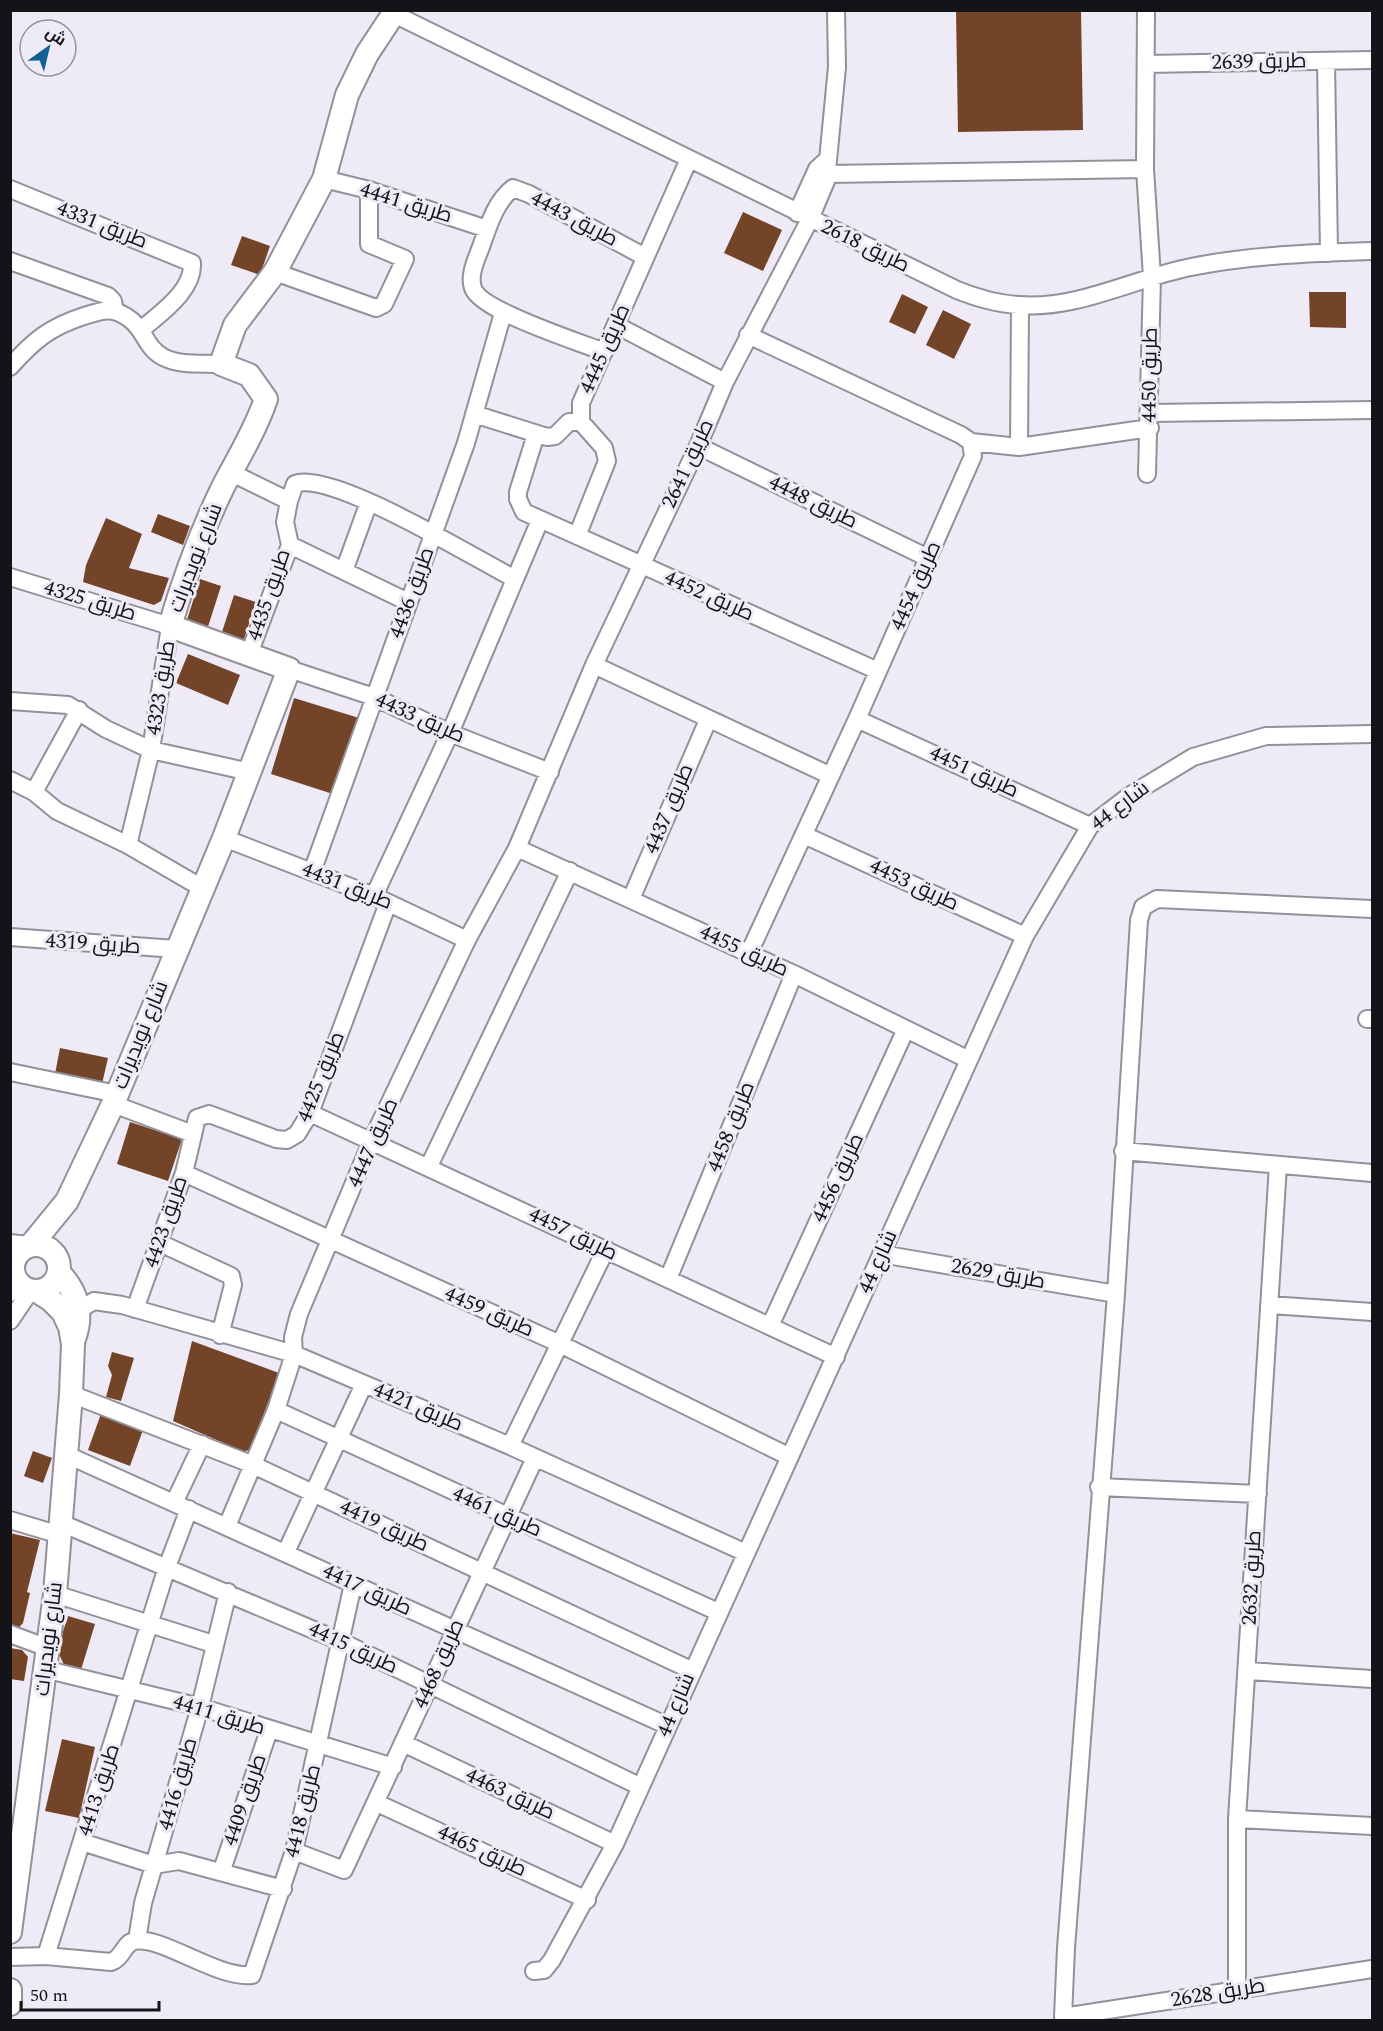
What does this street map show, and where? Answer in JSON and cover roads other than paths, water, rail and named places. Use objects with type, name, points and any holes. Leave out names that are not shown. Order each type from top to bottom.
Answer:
[{"type":"street","points":[[836,10],[837,66],[828,167],[1145,169]]},
{"type":"street","points":[[1146,10],[1145,169],[1152,277]]},
{"type":"street","points":[[13,361],[44,332],[65,321],[101,309],[119,313],[141,330],[149,348],[177,363],[221,364],[235,325],[275,272],[324,179],[347,95],[367,54],[395,12]]},
{"type":"street","name":"طريق 2618","points":[[395,12],[803,216],[957,290],[988,301],[1020,306],[1053,304],[1152,277],[1236,259],[1372,251]]},
{"type":"street","name":"طريق 2639","points":[[1146,64],[1372,60]]},
{"type":"street","points":[[1326,61],[1329,253]]},
{"type":"street","name":"طريق 4445","points":[[577,536],[608,461],[604,448],[581,422],[581,403],[689,159]]},
{"type":"street","name":"طريق 2641","points":[[550,772],[594,665],[698,446],[725,382],[803,216],[817,169],[828,167]]},
{"type":"street","name":"طريق 4441","points":[[324,179],[369,190],[488,229]]},
{"type":"street","name":"طريق 4443","points":[[488,229],[503,196],[513,188],[529,194],[645,257]]},
{"type":"street","name":"طريق 4331","points":[[10,189],[192,264],[191,274],[176,300],[141,330]]},
{"type":"street","points":[[275,272],[376,308],[384,304],[405,259],[369,244],[369,190]]},
{"type":"street","points":[[488,229],[472,275],[473,289],[484,302],[503,312],[604,352]]},
{"type":"street","points":[[10,261],[108,296],[119,313]]},
{"type":"street","name":"طريق 4450","points":[[1147,474],[1152,277]]},
{"type":"street","points":[[1019,447],[1020,306]]},
{"type":"street","name":"طريق 4436","points":[[312,872],[433,536],[474,414],[503,312]]},
{"type":"street","points":[[616,325],[725,382]]},
{"type":"street","points":[[748,335],[961,435],[971,442],[1019,447],[1150,421],[1372,410]]},
{"type":"street","name":"شارع نويديرات","points":[[59,1267],[67,1201],[115,1099],[224,838],[289,669],[170,626],[184,576],[258,421],[266,399],[249,375],[221,364]]},
{"type":"street","points":[[474,414],[551,437],[565,424],[581,422]]},
{"type":"street","name":"طريق 4452","points":[[536,434],[518,499],[524,512],[878,671]]},
{"type":"street","name":"طريق 4454","points":[[749,953],[829,775],[857,719],[973,456],[971,442]]},
{"type":"street","name":"طريق 4448","points":[[698,446],[928,558]]},
{"type":"street","points":[[232,472],[289,501],[295,484],[304,480],[351,493],[515,579]]},
{"type":"street","name":"طريق 4435","points":[[249,654],[290,545],[285,522],[289,501]]},
{"type":"street","points":[[344,571],[369,502]]},
{"type":"street","name":"طريق 4425","points":[[193,1134],[197,1118],[205,1114],[276,1139],[287,1140],[297,1134],[310,1113],[381,899],[540,520]]},
{"type":"street","points":[[290,545],[408,602]]},
{"type":"street","name":"طريق 4325","points":[[10,577],[170,626]]},
{"type":"street","name":"طريق 4323","points":[[151,750],[170,626]]},
{"type":"street","points":[[594,665],[829,775]]},
{"type":"street","name":"طريق 4433","points":[[289,669],[374,697],[450,733],[550,772]]},
{"type":"street","name":"طريق 4323","points":[[10,701],[68,705],[106,729],[151,750],[250,772]]},
{"type":"street","points":[[34,792],[79,710]]},
{"type":"street","name":"طريق 4451","points":[[857,719],[1090,826]]},
{"type":"street","name":"طريق 4437","points":[[631,899],[708,720]]},
{"type":"street","name":"شارع 44","points":[[534,1971],[544,1970],[552,1960],[587,1900],[615,1844],[691,1670],[836,1357],[1025,936],[1090,826],[1129,796],[1193,757],[1266,736],[1372,734]]},
{"type":"street","points":[[128,845],[151,750]]},
{"type":"street","name":"طريق 4447","points":[[227,1526],[251,1464],[276,1410],[294,1354],[293,1337],[299,1314],[372,1140],[467,940],[517,848],[550,772]]},
{"type":"street","points":[[10,780],[34,792],[57,811],[128,845],[202,888]]},
{"type":"street","name":"طريق 4453","points":[[804,835],[1025,936]]},
{"type":"street","name":"طريق 4431","points":[[224,838],[381,899],[467,940]]},
{"type":"street","name":"طريق 4455","points":[[517,848],[794,974],[969,1060]]},
{"type":"street","points":[[429,1166],[570,871]]},
{"type":"street","points":[[1258,1494],[1099,1486],[1116,1294],[1139,920],[1143,907],[1157,899],[1372,909]]},
{"type":"street","name":"طريق 4319","points":[[10,937],[176,949]]},
{"type":"street","name":"طريق 4458","points":[[668,1279],[794,974]]},
{"type":"street","name":"طريق 4456","points":[[770,1326],[906,1029]]},
{"type":"street","points":[[10,1072],[115,1099],[193,1134]]},
{"type":"street","name":"طريق 4457","points":[[310,1113],[429,1166],[836,1357]]},
{"type":"street","name":"طريق 4423","points":[[135,1309],[184,1173],[193,1134]]},
{"type":"street","points":[[1123,1151],[1372,1173]]},
{"type":"street","name":"طريق 2632","points":[[1238,1991],[1238,1819],[1278,1165]]},
{"type":"street","name":"طريق 4459","points":[[184,1173],[560,1344],[790,1457]]},
{"type":"street","name":"شارع نويديرات","points":[[24,1244],[67,1201]]},
{"type":"street","points":[[160,1243],[231,1276],[233,1285],[220,1335]]},
{"type":"street","points":[[10,1321],[20,1282],[16,1255],[24,1244],[45,1246],[73,1290],[80,1310]]},
{"type":"street","points":[[510,1446],[606,1249]]},
{"type":"street","name":"طريق 2629","points":[[881,1254],[1116,1294]]},
{"type":"street","points":[[20,1282],[51,1286],[59,1267]]},
{"type":"street","name":"شارع نويديرات","points":[[10,1932],[14,1887],[55,1594],[73,1344],[70,1327],[63,1312],[51,1300],[20,1282]]},
{"type":"street","name":"طريق 4421","points":[[80,1310],[94,1301],[135,1309],[220,1335],[294,1354],[510,1446],[746,1553]]},
{"type":"street","points":[[1269,1305],[1372,1312]]},
{"type":"street","name":"شارع نويديرات","points":[[73,1344],[79,1327],[80,1310]]},
{"type":"street","points":[[286,1552],[364,1384]]},
{"type":"street","name":"طريق 4419","points":[[71,1394],[251,1464],[691,1670]]},
{"type":"street","name":"طريق 4461","points":[[276,1410],[718,1612]]},
{"type":"street","name":"طريق 4413","points":[[46,1956],[130,1690],[202,1444]]},
{"type":"street","name":"طريق 4417","points":[[65,1454],[668,1726]]},
{"type":"street","name":"طريق 4468","points":[[294,1851],[344,1870],[405,1744],[454,1629],[535,1458]]},
{"type":"street","name":"طريق 2628","points":[[1099,1486],[1063,2017],[1372,1969]]},
{"type":"street","name":"طريق 4415","points":[[10,1520],[60,1529],[167,1567],[228,1592],[342,1642],[639,1786]]},
{"type":"street","name":"طريق 4418","points":[[137,1940],[165,1948],[203,1964],[252,1976],[283,1890],[294,1851],[353,1584]]},
{"type":"street","name":"طريق 4416","points":[[137,1940],[154,1864],[200,1707],[213,1644],[228,1592]]},
{"type":"street","points":[[55,1594],[150,1622],[213,1644]]},
{"type":"street","name":"طريق 4411","points":[[10,1634],[46,1658],[130,1690],[200,1707],[393,1767]]},
{"type":"street","points":[[1247,1671],[1372,1679]]},
{"type":"street","name":"طريق 4409","points":[[222,1870],[269,1730]]},
{"type":"street","name":"طريق 4463","points":[[405,1744],[615,1844]]},
{"type":"street","name":"طريق 4465","points":[[377,1803],[587,1900]]},
{"type":"street","points":[[1238,1819],[1372,1826]]},
{"type":"street","name":"طريق 4409","points":[[82,1842],[154,1864],[179,1861],[222,1870],[283,1890]]},
{"type":"street","points":[[10,1957],[46,1956],[111,1962],[119,1959],[130,1942],[137,1940]]},
{"type":"street","points":[[10,1990],[10,2004]]}]
